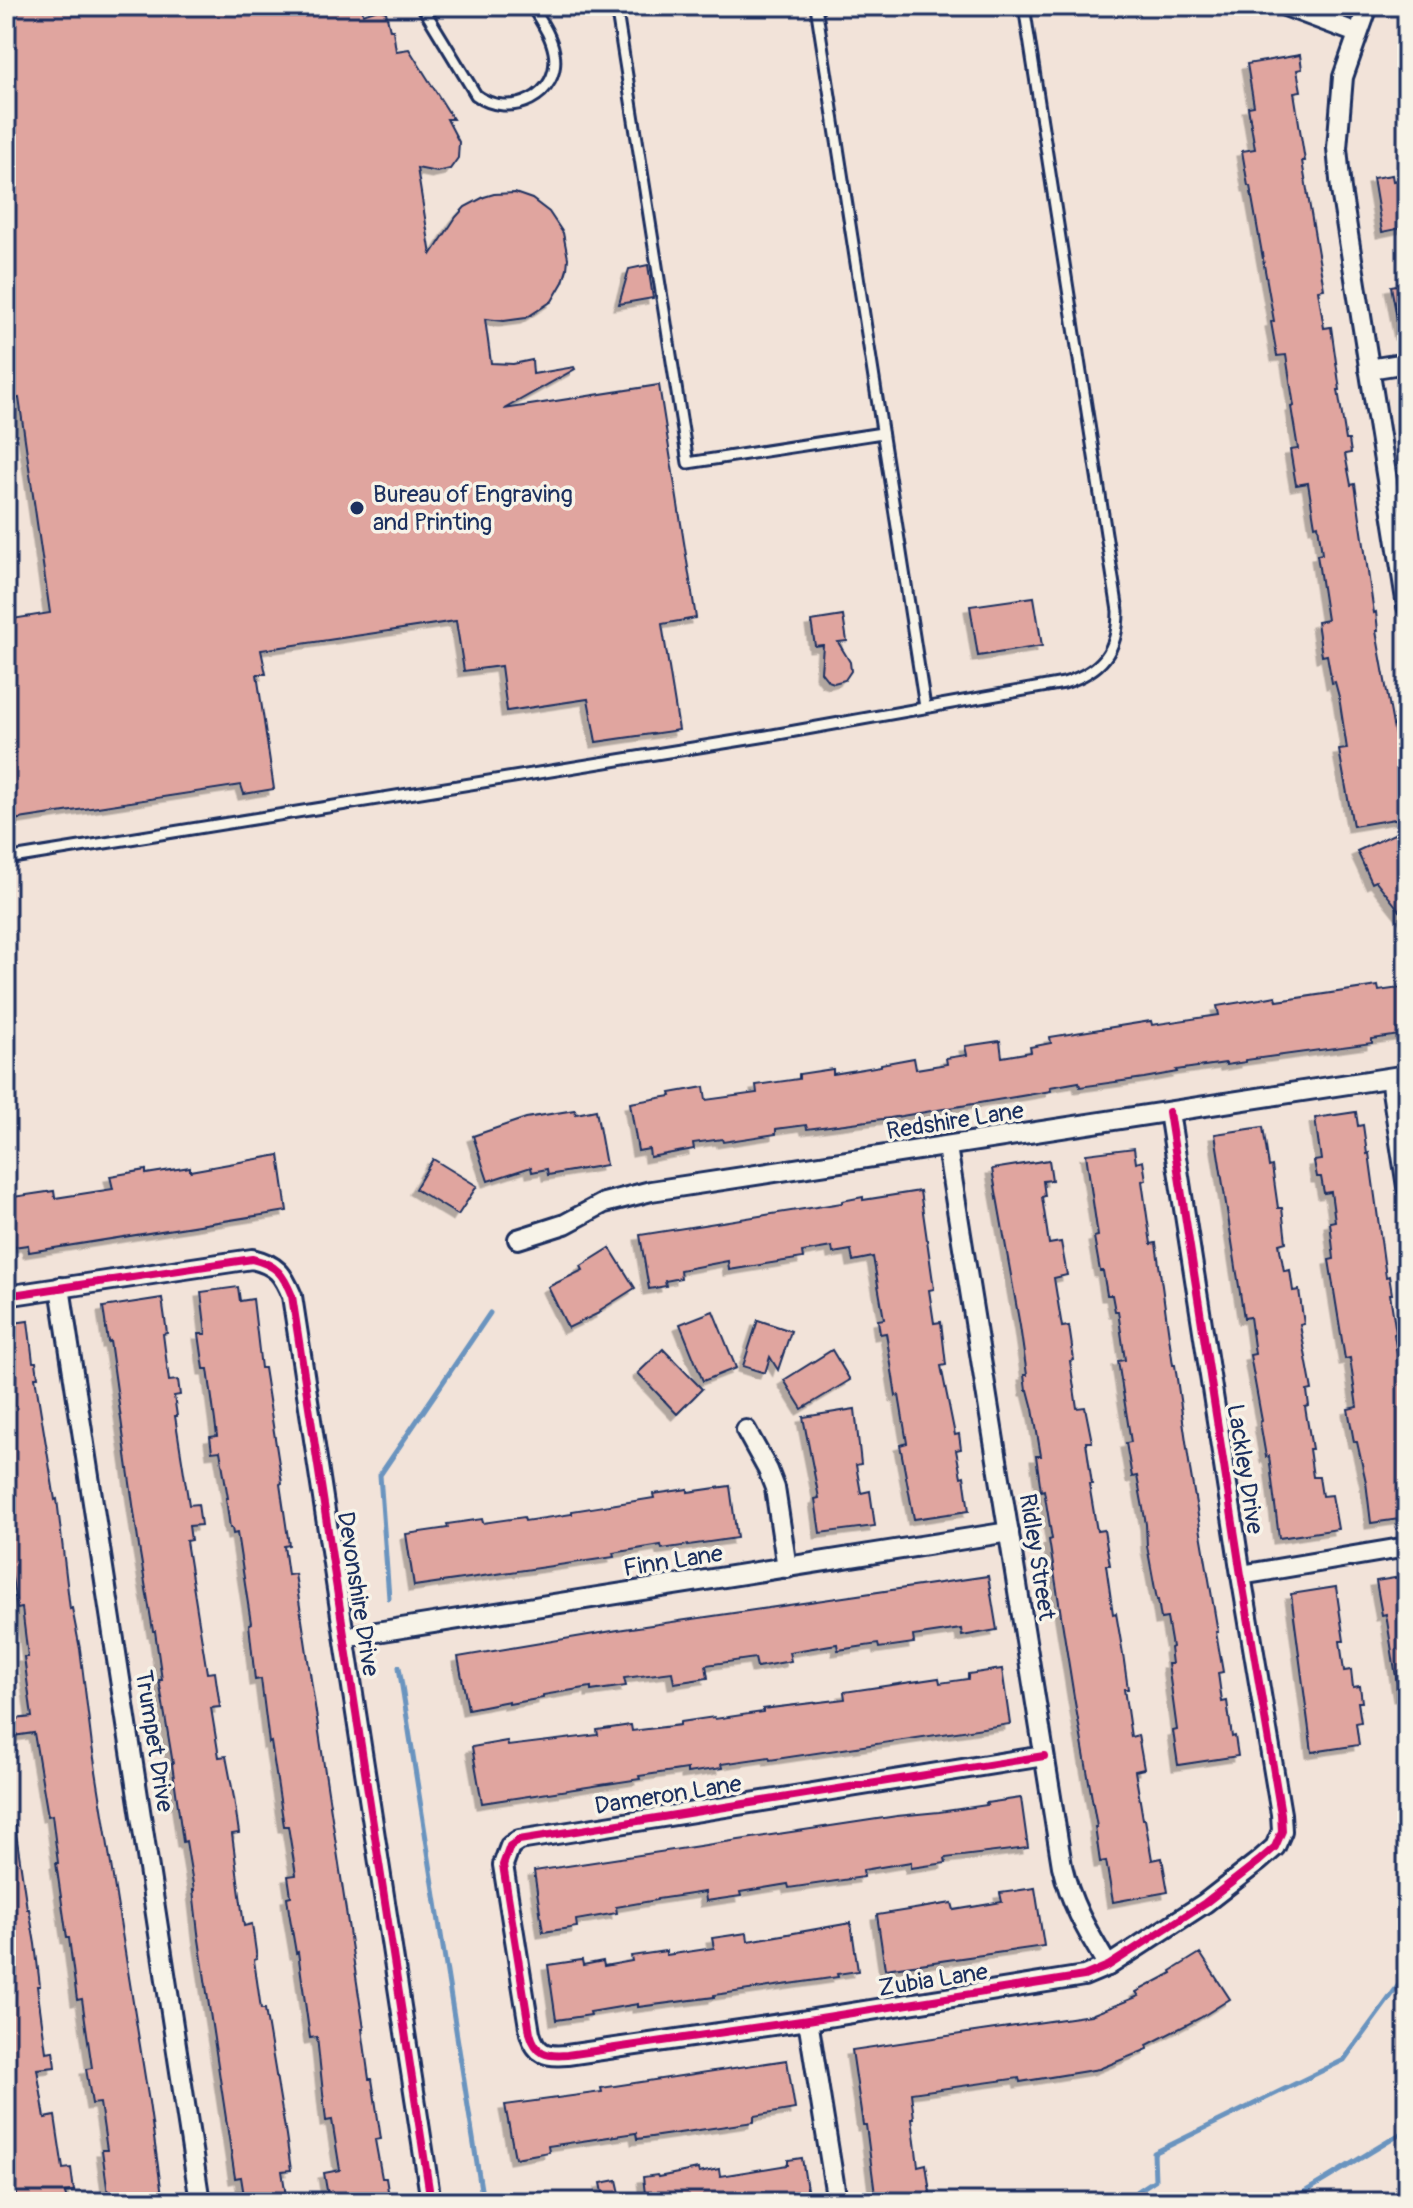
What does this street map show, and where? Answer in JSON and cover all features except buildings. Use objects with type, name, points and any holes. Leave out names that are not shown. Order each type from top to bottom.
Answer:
[{"type":"street","points":[[1285,6],[1357,33]]},
{"type":"street","points":[[1368,6],[1343,77],[1337,148],[1407,606]]},
{"type":"street","points":[[1369,369],[1407,363]]},
{"type":"street","points":[[1399,1077],[1407,1187]]},
{"type":"street","name":"Redshire Lane","points":[[518,1239],[565,1224],[604,1203],[651,1191],[1399,1077]]},
{"type":"street","name":"Lackley Drive","points":[[1169,1112],[1282,1831]]},
{"type":"street","name":"Ridley Street","points":[[947,1147],[1068,1893],[1108,1966]]},
{"type":"street","name":"Devonshire Drive","points":[[6,1296],[252,1259],[266,1262],[285,1279],[292,1296],[431,2202]]},
{"type":"street","name":"Trumpet Drive","points":[[60,1287],[200,2202]]},
{"type":"street","points":[[746,1430],[775,1488],[787,1568]]},
{"type":"street","name":"Finn Lane","points":[[345,1637],[1009,1532]]},
{"type":"street","points":[[1241,1575],[1407,1547]]},
{"type":"street","name":"Dameron Lane","points":[[541,2052],[533,2044],[530,2033],[503,1865],[510,1846],[519,1840],[1044,1756]]},
{"type":"street","name":"Zubia Lane","points":[[541,2052],[552,2056],[567,2055],[1084,1976],[1108,1966],[1205,1903],[1275,1847],[1282,1831]]},
{"type":"street","points":[[808,2020],[837,2202]]},
{"type":"lane","points":[[422,6],[476,95],[512,106],[524,103],[541,92],[548,84],[555,63],[550,37],[532,6]]},
{"type":"lane","points":[[616,6],[688,463],[882,433]]},
{"type":"lane","points":[[816,6],[925,707]]},
{"type":"lane","points":[[6,859],[736,741],[1064,683],[1090,673],[1102,662],[1118,630],[1118,611],[1024,6]]},
{"type":"waterway","points":[[389,1598],[380,1475],[490,1313]]},
{"type":"waterway","points":[[399,1667],[483,2202]]},
{"type":"waterway","points":[[1121,2202],[1155,2180],[1154,2153],[1344,2060],[1398,1986],[1407,1984]]},
{"type":"waterway","points":[[1288,2202],[1407,2130]]},
{"type":"cycle path","points":[[1044,1756],[519,1840],[510,1846],[503,1865],[530,2033],[535,2046],[543,2053],[567,2055],[1084,1976],[1108,1966],[1205,1903],[1275,1847],[1282,1831],[1281,1814],[1169,1112]]},
{"type":"cycle path","points":[[6,1296],[252,1259],[268,1264],[282,1276],[289,1288],[431,2202]]},
{"type":"place","name":"Bureau of Engraving and Printing","points":[[357,508]]}]
